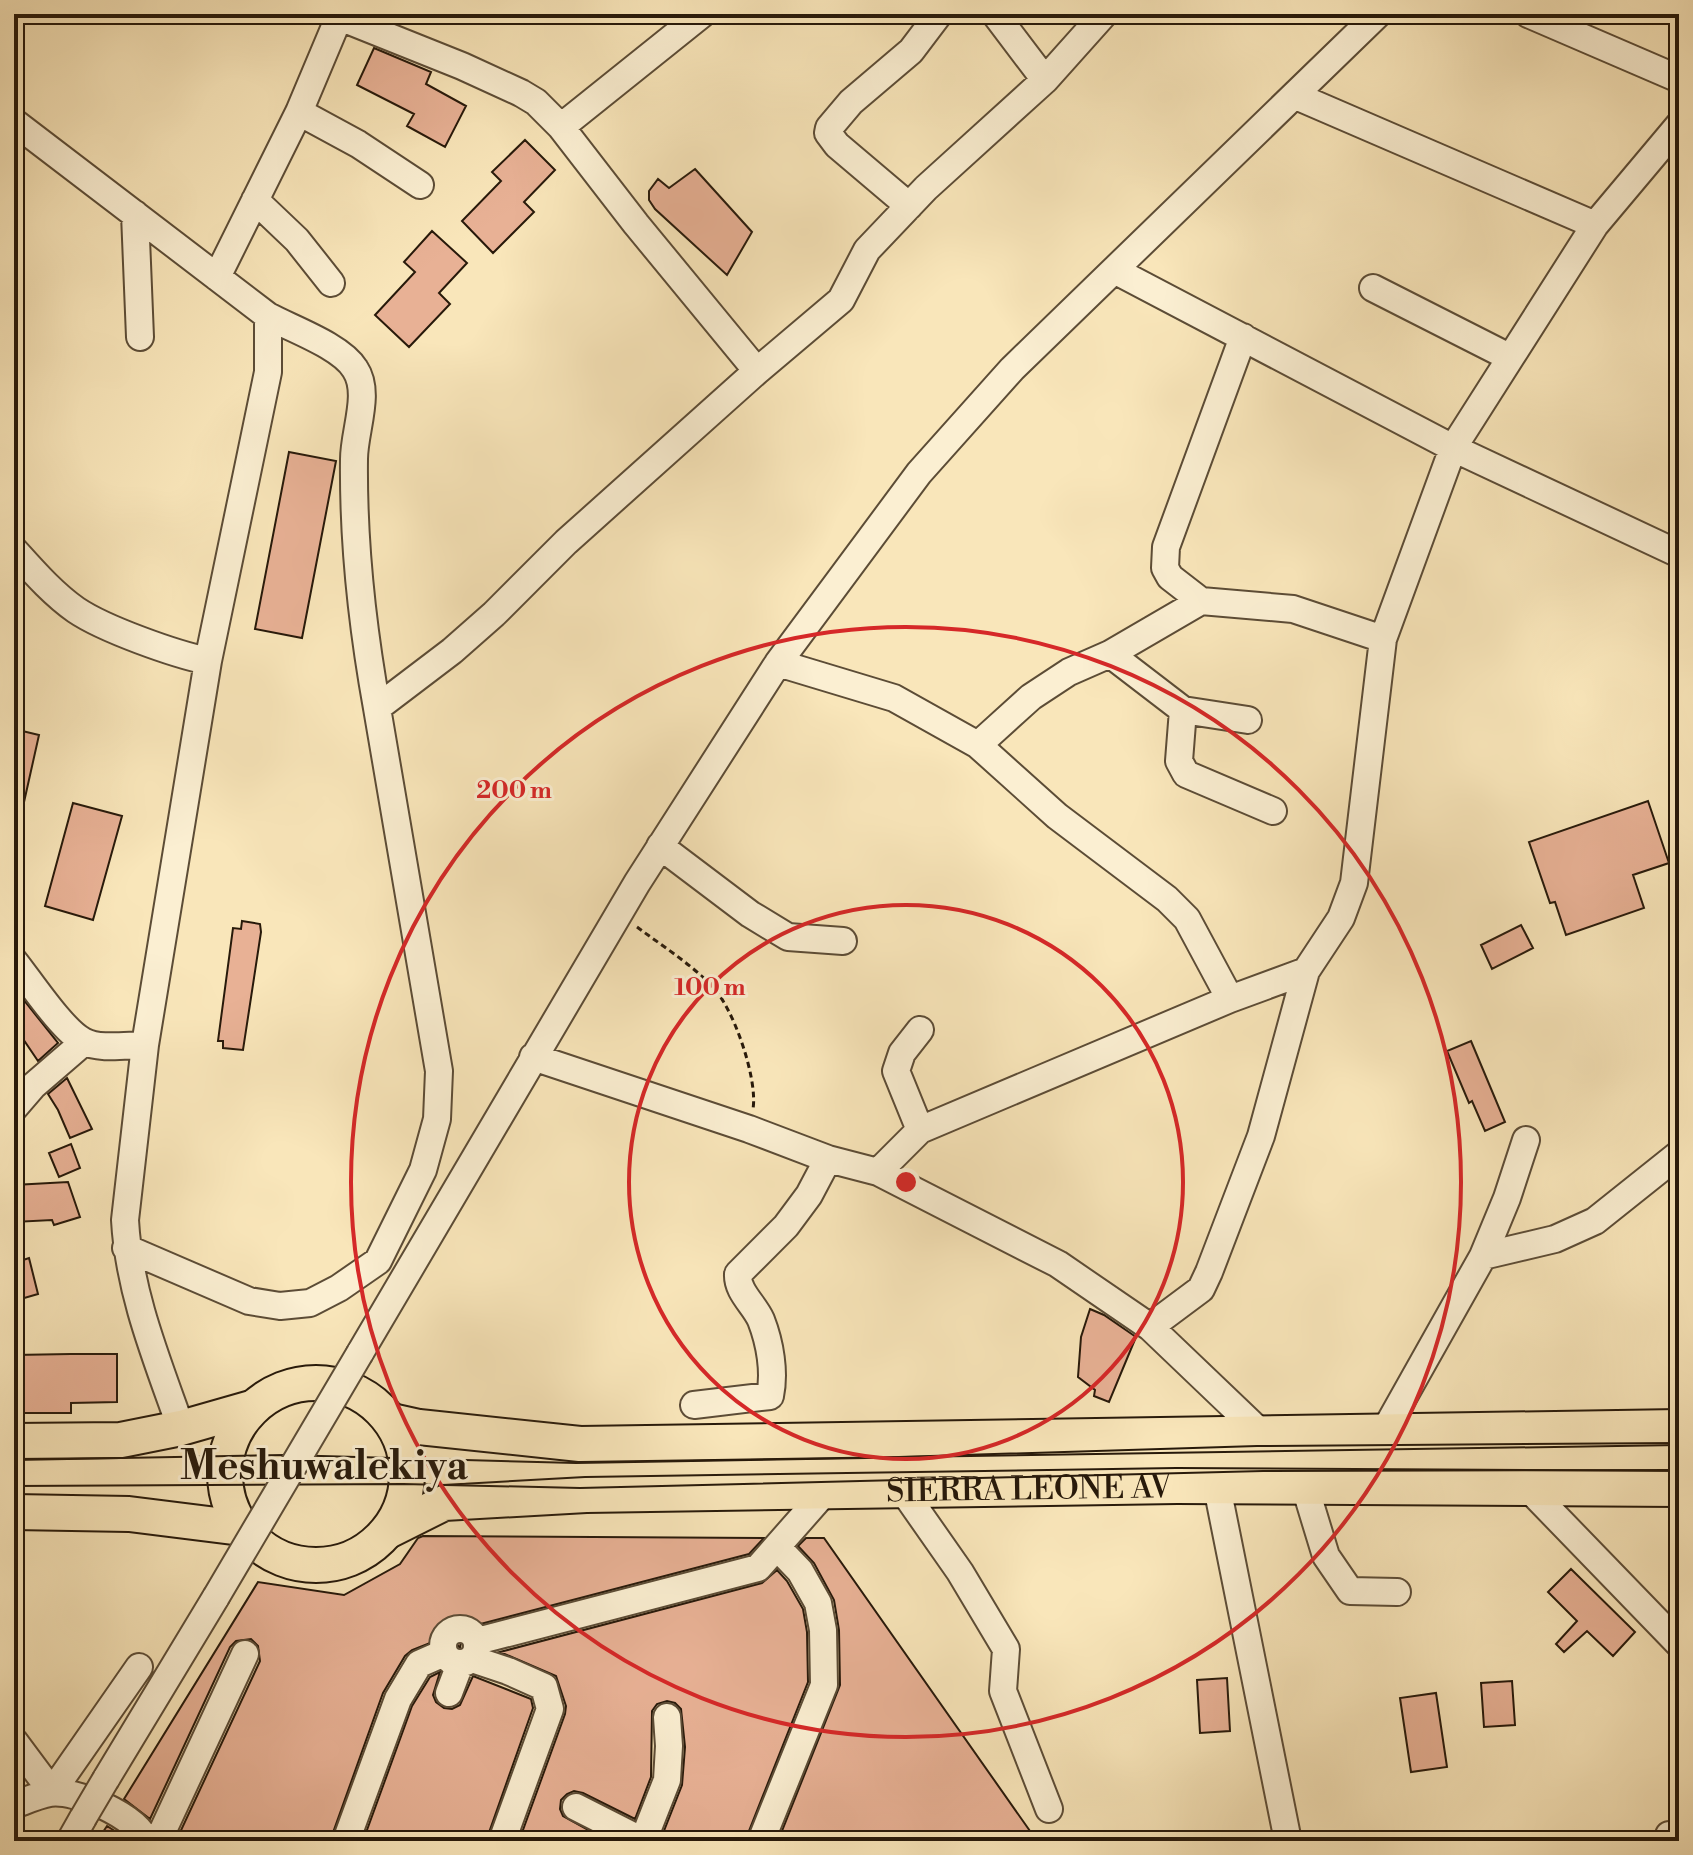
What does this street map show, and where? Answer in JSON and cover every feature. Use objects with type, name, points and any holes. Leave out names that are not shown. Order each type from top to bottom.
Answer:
[{"type":"main road","points":[[14,1441],[121,1440],[181,1428],[251,1408],[284,1387],[324,1381],[362,1394],[392,1421],[404,1448],[408,1477],[402,1506],[388,1531],[363,1554],[331,1565],[297,1564],[266,1551],[241,1528],[227,1499],[224,1466],[232,1435],[251,1408]]},
{"type":"main road","name":"SIERRA LEONE AV","points":[[392,1421],[419,1427],[580,1444],[1679,1427]]},
{"type":"main road","name":"SIERRA LEONE AV","points":[[388,1531],[444,1503],[586,1495],[1217,1487],[1679,1489]]},
{"type":"main road","points":[[14,1512],[129,1514],[241,1528]]},
{"type":"street","points":[[561,127],[702,14]]},
{"type":"street","points":[[909,206],[837,145],[828,133],[851,102],[911,51],[939,14]]},
{"type":"street","points":[[995,14],[1045,80]]},
{"type":"street","points":[[377,708],[452,651],[566,542],[841,300],[867,250],[909,206],[1045,80],[1104,14]]},
{"type":"street","points":[[70,1841],[533,1057],[660,846],[778,663],[919,473],[1012,369],[1378,14]]},
{"type":"street","points":[[1528,14],[1579,24],[1679,79]]},
{"type":"street","points":[[217,277],[299,112],[336,15],[536,102],[561,127],[757,371]]},
{"type":"street","points":[[1296,96],[1595,225]]},
{"type":"street","points":[[299,112],[358,144],[420,185]]},
{"type":"street","points":[[14,122],[268,316],[347,357],[358,372],[362,388],[354,453],[353,525],[362,614],[439,1071],[437,1119],[423,1170],[378,1261],[339,1288],[310,1303],[280,1306],[249,1301],[126,1248]]},
{"type":"street","points":[[1150,1327],[1201,1289],[1209,1272],[1261,1136],[1306,971],[1341,918],[1354,883],[1383,639],[1453,448],[1595,225],[1679,125]]},
{"type":"street","points":[[255,200],[297,240],[331,283]]},
{"type":"street","points":[[135,214],[140,337]]},
{"type":"street","points":[[1116,271],[1453,448],[1679,554]]},
{"type":"street","points":[[1373,288],[1509,357]]},
{"type":"street","points":[[181,1428],[137,1303],[126,1248],[125,1220],[145,1045],[208,661],[268,372],[268,316]]},
{"type":"street","points":[[1243,337],[1166,547],[1164,560],[1170,577],[1201,601],[1293,609],[1383,639]]},
{"type":"street","points":[[14,550],[76,610],[99,623],[189,657],[208,661]]},
{"type":"street","points":[[978,745],[1031,697],[1069,672],[1110,654],[1201,601]]},
{"type":"street","points":[[1110,654],[1183,710],[1248,720]]},
{"type":"street","points":[[778,663],[894,698],[978,745],[1057,816],[1167,899],[1187,919],[1230,999]]},
{"type":"street","points":[[1183,710],[1179,761],[1186,774],[1273,811]]},
{"type":"street","points":[[660,846],[750,914],[788,937],[843,941]]},
{"type":"street","points":[[14,961],[66,1026],[84,1042],[145,1045]]},
{"type":"street","points":[[878,1172],[920,1130],[1230,999],[1306,971]]},
{"type":"street","points":[[920,1030],[902,1053],[896,1071],[920,1130]]},
{"type":"street","points":[[14,1108],[33,1086],[84,1042]]},
{"type":"street","points":[[533,1057],[749,1129],[828,1159],[878,1172],[1058,1264],[1150,1327],[1263,1435]]},
{"type":"street","points":[[1384,1432],[1483,1256],[1526,1140]]},
{"type":"street","points":[[1483,1256],[1555,1239],[1595,1221],[1679,1154]]},
{"type":"street","points":[[694,1405],[770,1396],[773,1381],[768,1342],[760,1318],[738,1284],[738,1274],[786,1226],[809,1195],[828,1159]]},
{"type":"street","points":[[1217,1487],[1288,1841]]},
{"type":"street","points":[[1305,1487],[1326,1556],[1350,1591],[1397,1592]]},
{"type":"street","points":[[1529,1489],[1679,1644]]},
{"type":"street","points":[[904,1492],[960,1572],[1006,1649],[1003,1691],[1049,1809]]},
{"type":"street","points":[[346,1841],[398,1699],[419,1664],[758,1568],[824,1493]]},
{"type":"street","points":[[761,1841],[824,1685],[823,1630],[818,1603],[800,1571],[778,1548]]},
{"type":"street","points":[[158,1841],[245,1654]]},
{"type":"street","points":[[449,1693],[463,1654]]},
{"type":"street","points":[[463,1654],[544,1687],[550,1709],[502,1841]]},
{"type":"street","points":[[52,1792],[139,1667]]},
{"type":"street","points":[[576,1807],[643,1841],[667,1780],[667,1717]]},
{"type":"street","points":[[14,1741],[52,1792]]},
{"type":"street","points":[[14,1805],[52,1792],[93,1801],[128,1820],[143,1833],[146,1841]]},
{"type":"path","points":[[619,914],[712,985],[735,1025],[753,1083],[755,1093],[749,1129]]},
{"type":"building","points":[[374,48],[431,72],[426,84],[466,106],[445,147],[407,126],[414,114],[357,85]]},
{"type":"building","points":[[525,140],[555,170],[524,202],[534,212],[493,253],[462,221],[501,181],[492,172]]},
{"type":"building","points":[[695,169],[752,232],[727,275],[649,200],[649,191],[658,179],[669,188]]},
{"type":"building","points":[[432,231],[467,263],[439,293],[450,304],[409,347],[375,315],[415,272],[404,262]]},
{"type":"building","points":[[289,452],[336,461],[302,638],[255,629]]},
{"type":"building","points":[[14,729],[39,735],[20,820],[14,819]]},
{"type":"building","points":[[1648,801],[1669,863],[1633,875],[1644,908],[1566,935],[1555,902],[1550,903],[1529,842]]},
{"type":"building","points":[[73,803],[122,816],[93,920],[45,906]]},
{"type":"building","points":[[242,921],[260,924],[261,932],[243,1050],[223,1048],[223,1041],[218,1041],[233,928],[241,929]]},
{"type":"building","points":[[1521,925],[1533,948],[1492,969],[1481,945]]},
{"type":"building","points":[[19,994],[58,1043],[38,1061],[19,1033],[14,1037],[14,998]]},
{"type":"building","points":[[1471,1041],[1505,1122],[1485,1131],[1472,1101],[1469,1103],[1447,1051]]},
{"type":"building","points":[[67,1078],[92,1129],[70,1138],[48,1094]]},
{"type":"building","points":[[71,1144],[80,1168],[59,1177],[49,1153]]},
{"type":"building","points":[[68,1182],[80,1217],[54,1225],[52,1220],[14,1222],[14,1185]]},
{"type":"building","points":[[29,1258],[38,1294],[14,1301],[14,1263]]},
{"type":"building","points":[[1090,1309],[1136,1337],[1109,1402],[1094,1396],[1095,1390],[1078,1377],[1081,1337]]},
{"type":"building","points":[[117,1354],[117,1402],[71,1403],[71,1413],[20,1413],[20,1403],[14,1403],[14,1355]]},
{"type":"building","points":[[418,1538],[764,1538],[749,1554],[473,1626],[462,1636],[460,1648],[445,1637],[412,1650],[405,1656],[383,1693],[330,1841],[176,1841],[260,1661],[258,1646],[251,1639],[236,1641],[230,1647],[150,1819],[124,1799],[258,1582],[344,1595],[400,1564]]},
{"type":"building","points":[[806,1538],[824,1538],[1037,1841],[778,1841],[840,1685],[839,1630],[834,1600],[814,1563],[798,1546]]},
{"type":"building","points":[[1571,1569],[1635,1632],[1613,1656],[1587,1631],[1564,1652],[1556,1644],[1577,1621],[1548,1592]]},
{"type":"building","points":[[777,1570],[803,1609],[807,1632],[808,1682],[745,1841],[660,1841],[682,1785],[685,1747],[681,1709],[667,1701],[657,1704],[652,1711],[651,1777],[635,1819],[574,1791],[561,1800],[563,1816],[608,1841],[519,1841],[566,1706],[556,1676],[500,1652],[762,1583]]},
{"type":"building","points":[[440,1672],[433,1695],[444,1708],[452,1709],[460,1705],[473,1676],[531,1699],[533,1708],[486,1841],[363,1841],[412,1706],[430,1677]]},
{"type":"building","points":[[1227,1678],[1230,1731],[1200,1733],[1197,1680]]},
{"type":"building","points":[[1512,1681],[1515,1725],[1484,1727],[1481,1683]]},
{"type":"building","points":[[1436,1693],[1447,1767],[1411,1772],[1400,1698]]},
{"type":"building","points":[[107,1826],[121,1835],[127,1841],[97,1841]]},
{"type":"tram line","points":[[14,1460],[285,1455],[576,1463],[1257,1446],[1679,1443]]},
{"type":"tram line","points":[[14,1486],[403,1484],[580,1488],[1263,1471],[1679,1470]]},
{"type":"district","name":"Meshuwalekiya","points":[[324,1465]]}]
